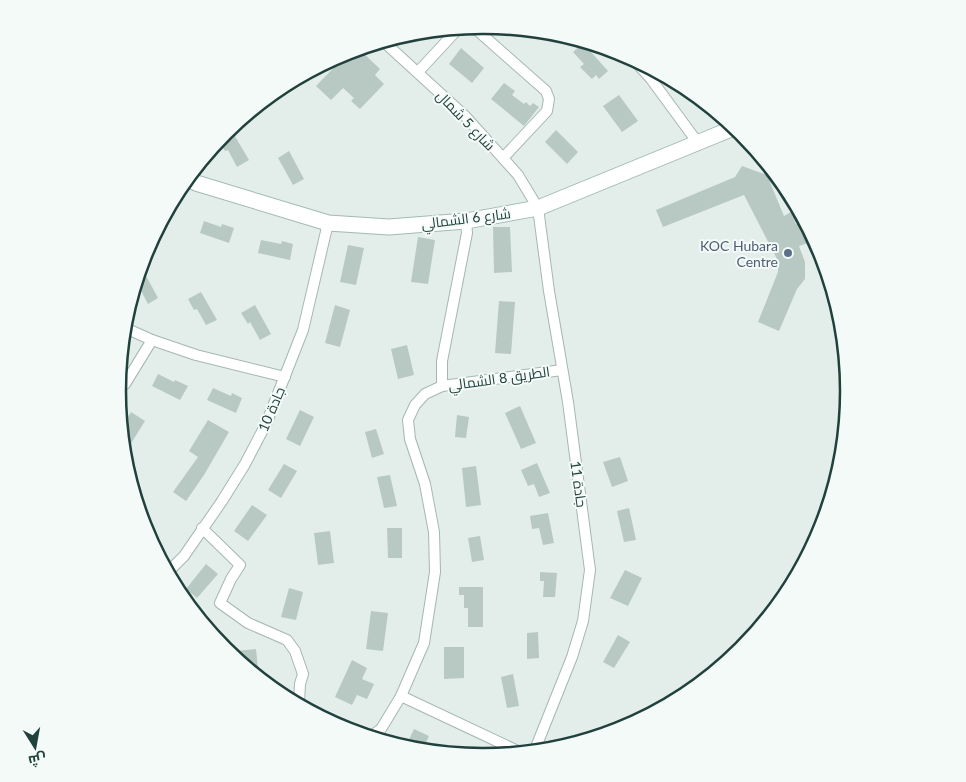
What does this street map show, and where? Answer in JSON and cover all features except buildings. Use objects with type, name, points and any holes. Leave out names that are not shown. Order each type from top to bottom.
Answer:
[{"type":"street","points":[[482,34],[546,91],[549,99],[547,111],[503,158]]},
{"type":"street","points":[[418,72],[452,36]]},
{"type":"street","name":"شارع 5 شمال","points":[[389,47],[466,117],[518,175],[538,208]]},
{"type":"street","points":[[646,74],[698,143]]},
{"type":"street","name":"شارع 6 الشمالي","points":[[194,182],[328,223],[389,226],[466,221],[538,208],[728,130]]},
{"type":"street","name":"جادة 11","points":[[537,744],[584,621],[590,570],[568,402],[549,292],[538,208]]},
{"type":"street","points":[[442,386],[442,361],[467,233],[466,221]]},
{"type":"street","name":"جادة 10","points":[[173,567],[184,556],[222,501],[245,464],[266,424],[303,330],[328,223]]},
{"type":"street","points":[[131,331],[196,355],[285,377]]},
{"type":"street","points":[[126,382],[152,340]]},
{"type":"street","name":"الطريق 8 الشمالي","points":[[377,732],[401,696],[424,643],[435,572],[434,532],[425,484],[410,439],[408,420],[414,405],[425,394],[442,386],[562,370]]},
{"type":"street","points":[[202,528],[240,565],[220,602],[248,623],[287,640],[295,651],[303,674],[300,684],[300,697]]},
{"type":"street","points":[[401,696],[509,747]]},
{"type":"place","name":"KOC Hubara Centre","points":[[788,253]]}]
